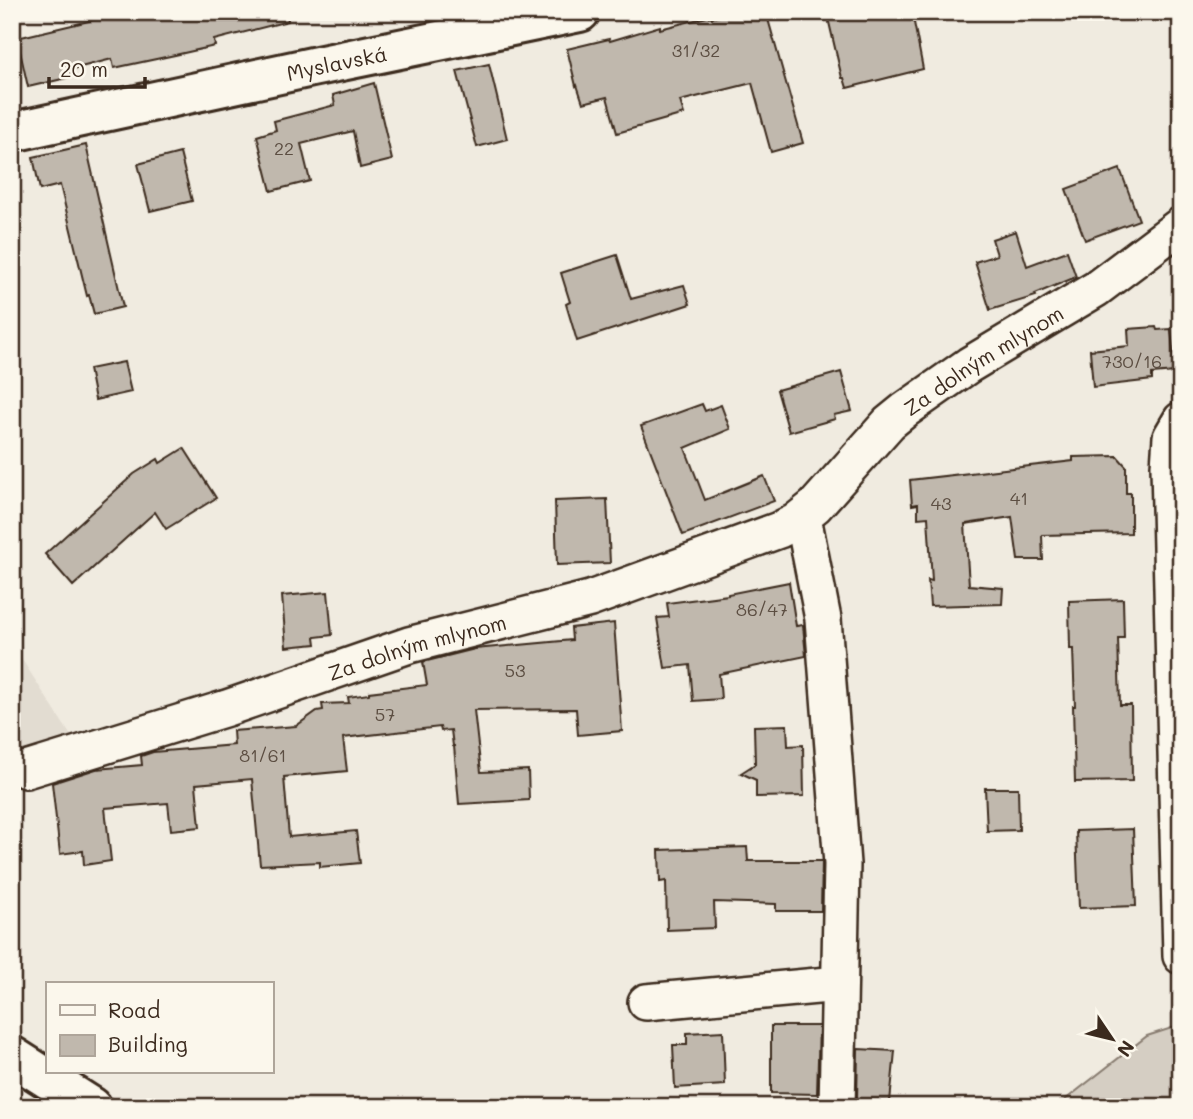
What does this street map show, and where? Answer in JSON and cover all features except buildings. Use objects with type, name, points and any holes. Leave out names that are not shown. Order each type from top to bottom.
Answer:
[{"type":"street","name":"Myslavská","points":[[12,132],[580,12]]},
{"type":"street","name":"Za dolným mlynom","points":[[26,770],[289,687],[409,645],[572,605],[779,530],[803,517],[827,494],[889,423],[905,410],[969,365],[1096,289],[1181,225]]},
{"type":"street","points":[[1181,419],[1171,437],[1169,466],[1181,956]]},
{"type":"street","points":[[803,517],[823,619],[842,864],[837,1107]]},
{"type":"street","points":[[646,1002],[839,984]]},
{"type":"street","points":[[12,1056],[92,1107]]},
{"type":"shaded area","points":[[12,644],[82,753],[12,774]]},
{"type":"shaded area","points":[[1181,1025],[1181,1107],[1056,1107],[1147,1036]]}]
